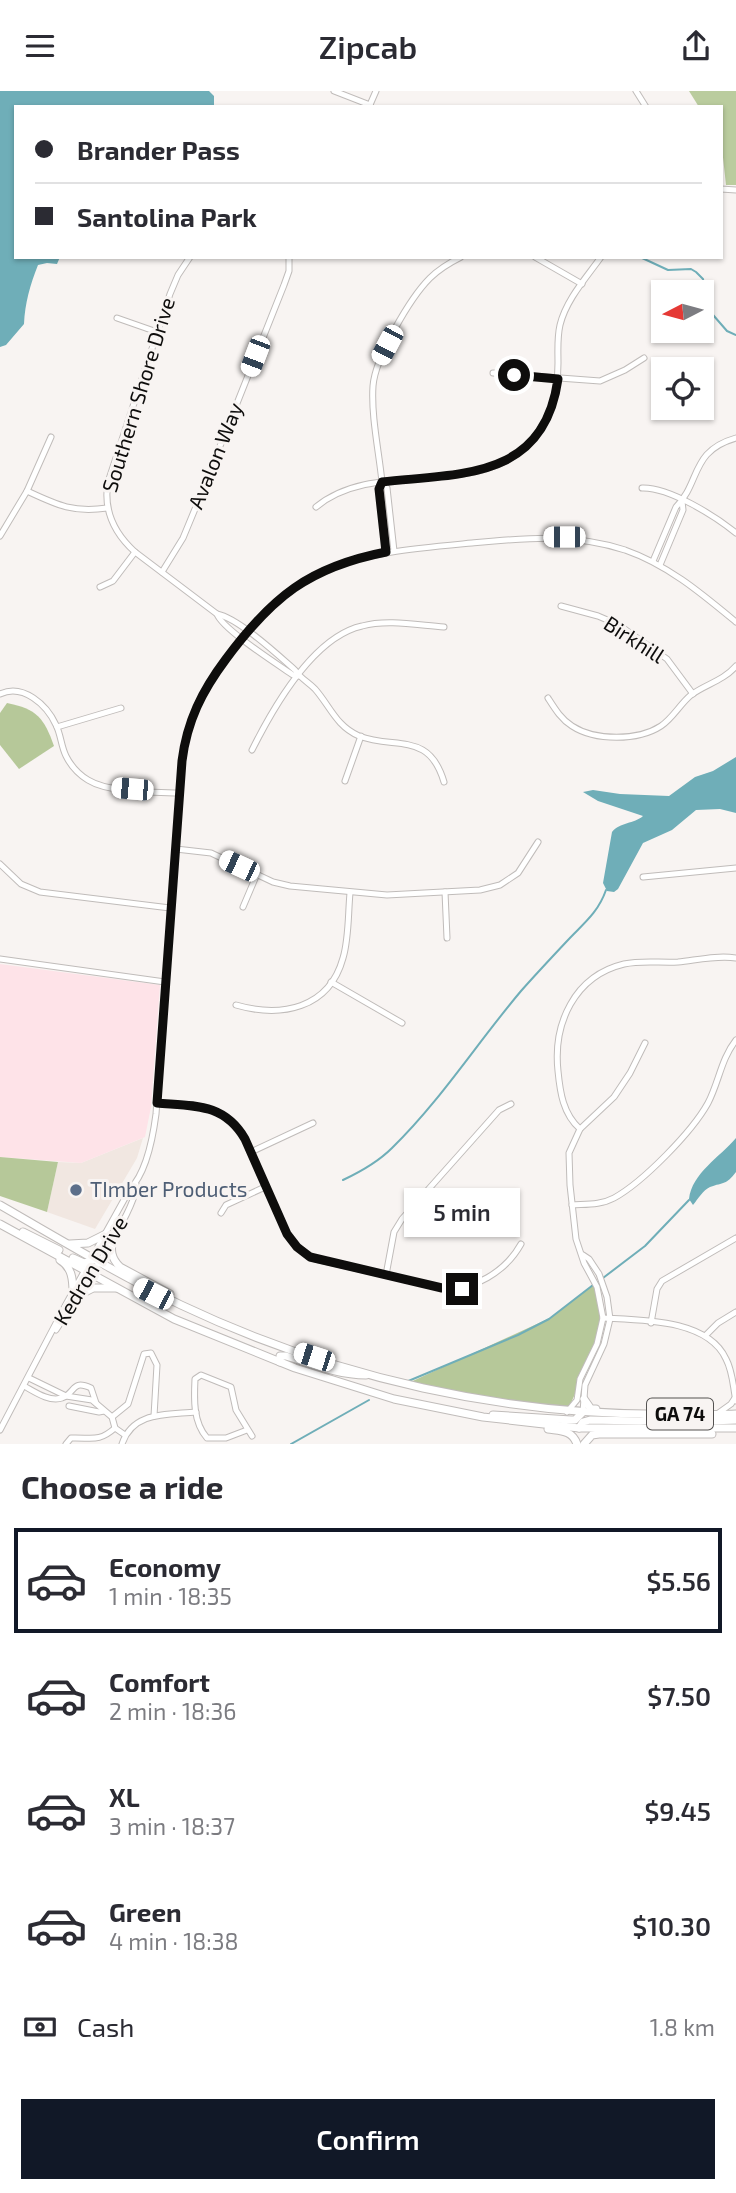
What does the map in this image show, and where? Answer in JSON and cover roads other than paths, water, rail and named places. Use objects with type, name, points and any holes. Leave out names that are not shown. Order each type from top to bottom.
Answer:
[{"type":"main road","name":"GA 74","points":[[0,1205],[180,1305],[298,1352],[370,1375],[494,1402],[567,1412],[638,1415],[736,1414]]},
{"type":"main road","points":[[3,1225],[33,1236],[84,1263],[96,1259]]},
{"type":"main road","name":"GA 74","points":[[3,1225],[174,1319],[280,1363],[394,1399],[483,1417],[579,1428],[736,1429]]},
{"type":"main road","points":[[15,1232],[26,1242],[66,1264],[72,1275],[75,1295],[93,1287],[119,1288]]},
{"type":"main road","points":[[68,1244],[88,1243],[109,1236],[111,1253],[120,1267],[170,1294],[180,1305]]},
{"type":"main road","points":[[88,1272],[107,1269],[168,1302],[180,1305]]},
{"type":"main road","points":[[280,1363],[280,1356],[286,1356],[329,1370],[370,1375]]},
{"type":"main road","points":[[584,1399],[591,1409],[628,1411],[638,1415]]},
{"type":"main road","points":[[483,1417],[511,1414],[575,1420],[583,1412]]},
{"type":"main road","points":[[579,1428],[583,1422],[590,1420],[640,1422],[680,1414]]},
{"type":"main road","points":[[706,1429],[711,1421],[736,1420]]},
{"type":"main road","points":[[514,1421],[526,1427],[569,1432],[574,1435],[578,1444]]},
{"type":"main road","points":[[584,1444],[592,1435],[599,1434],[692,1435],[736,1429]]},
{"type":"street","points":[[334,91],[367,105]]},
{"type":"street","name":"Southern Shore Drive","points":[[189,259],[178,275],[157,332],[108,482],[107,507],[118,534],[135,552],[217,614],[241,639],[292,675],[299,676]]},
{"type":"street","name":"Avalon Way","points":[[162,572],[195,509],[284,285],[289,271],[289,259]]},
{"type":"street","points":[[386,552],[373,385],[380,358],[422,286],[438,270],[457,259]]},
{"type":"street","points":[[538,259],[582,284]]},
{"type":"street","points":[[316,507],[346,488],[478,471],[500,464],[528,445],[547,419],[556,393],[560,325],[565,309],[600,259]]},
{"type":"street","points":[[117,318],[157,332]]},
{"type":"street","points":[[492,373],[600,380],[619,374],[644,358]]},
{"type":"street","points":[[0,536],[27,491],[51,437]]},
{"type":"street","points":[[653,561],[676,506],[682,501],[704,458],[720,445],[736,439]]},
{"type":"street","points":[[382,482],[387,488],[394,551]]},
{"type":"street","points":[[642,488],[652,488],[709,513],[736,533]]},
{"type":"street","points":[[27,491],[73,510],[107,507]]},
{"type":"street","points":[[660,565],[683,510],[682,501]]},
{"type":"street","name":"Kedron Drive","points":[[1,1428],[109,1236],[130,1189],[136,1184],[151,1142],[157,1103],[184,749],[194,710],[211,680],[247,631],[275,602],[310,577],[346,561],[394,551],[538,537],[564,537],[601,543],[653,561],[686,582],[736,622]]},
{"type":"street","points":[[100,587],[113,581],[135,552]]},
{"type":"street","name":"Birkhill","points":[[561,606],[619,625],[667,659],[693,694]]},
{"type":"street","name":"Southern Shore Drive","points":[[217,614],[247,631],[299,676]]},
{"type":"street","points":[[252,750],[270,717],[299,676],[328,643],[345,632],[362,625],[443,627]]},
{"type":"street","points":[[548,698],[563,719],[581,731],[629,736],[646,733],[661,726],[693,694],[724,678],[736,666]]},
{"type":"street","points":[[299,676],[313,688],[341,725],[361,736],[403,743],[420,749],[439,766],[444,782]]},
{"type":"street","points":[[0,694],[12,690],[35,699],[44,706],[57,727],[70,762],[81,775],[94,783],[109,787],[180,793]]},
{"type":"street","points":[[57,727],[121,708]]},
{"type":"street","points":[[345,781],[361,736]]},
{"type":"street","points":[[176,849],[211,853],[290,886],[376,895],[480,890],[500,885],[518,873],[538,842]]},
{"type":"street","points":[[0,864],[22,884],[40,892],[170,908]]},
{"type":"street","points":[[643,877],[736,868]]},
{"type":"street","points":[[243,907],[257,874]]},
{"type":"street","points":[[445,892],[447,938]]},
{"type":"street","points":[[236,1005],[268,1012],[286,1011],[308,1002],[331,982],[343,957],[350,893]]},
{"type":"street","points":[[580,1129],[566,1111],[561,1096],[557,1063],[557,1039],[562,1020],[575,997],[598,975],[622,965],[736,958]]},
{"type":"street","points":[[0,959],[165,982]]},
{"type":"street","points":[[331,982],[402,1023]]},
{"type":"street","points":[[572,1205],[613,1198],[655,1166],[708,1103],[723,1062],[736,1040]]},
{"type":"street","points":[[583,1412],[585,1385],[609,1330],[597,1287],[584,1263],[576,1239],[569,1153],[580,1129],[614,1097],[645,1043]]},
{"type":"street","points":[[157,1103],[216,1111],[236,1125],[251,1152],[283,1227],[297,1247],[315,1259],[442,1288],[465,1288],[492,1274],[515,1255],[521,1244]]},
{"type":"street","points":[[386,1275],[394,1232],[402,1219],[499,1110],[511,1104]]},
{"type":"street","points":[[251,1152],[313,1123]]},
{"type":"street","points":[[221,1213],[226,1205],[265,1187]]},
{"type":"street","points":[[651,1323],[657,1289],[662,1280],[736,1238]]},
{"type":"street","points":[[706,1335],[718,1323],[736,1312]]},
{"type":"street","points":[[606,1318],[685,1327],[706,1335],[721,1348],[726,1358],[736,1399],[717,1414]]},
{"type":"street","points":[[567,1412],[577,1399],[580,1379],[606,1318]]},
{"type":"street","points":[[112,1417],[128,1404],[144,1354],[151,1353],[157,1365],[154,1416]]},
{"type":"street","points":[[589,1359],[596,1362]]},
{"type":"street","points":[[247,1430],[226,1438],[207,1438],[199,1429],[195,1379],[201,1375],[231,1387],[236,1410],[252,1436]]},
{"type":"street","points":[[29,1378],[66,1395],[92,1400],[112,1417],[115,1428],[125,1435]]},
{"type":"street","points":[[24,1386],[47,1398],[61,1398],[75,1386],[83,1384],[91,1388],[96,1403]]},
{"type":"street","points":[[69,1406],[104,1411]]},
{"type":"street","points":[[121,1444],[136,1422],[144,1417],[196,1412]]},
{"type":"street","points":[[66,1444],[71,1438],[95,1442],[115,1428]]},
{"type":"street","points":[[578,1444],[579,1428]]},
{"type":"water","points":[[0,91],[209,91],[214,96],[214,105],[14,105],[14,259],[59,259],[57,264],[38,265],[28,294],[24,324],[6,345],[0,347]]},
{"type":"water","points":[[736,757],[736,813],[720,809],[696,810],[672,830],[643,843],[618,889],[614,892],[607,891],[603,883],[612,832],[619,826],[643,816],[598,801],[583,792],[593,790],[669,796],[695,777],[713,771]]},
{"type":"water","points":[[736,1138],[736,1172],[727,1181],[707,1188],[693,1205],[689,1199],[695,1181]]},
{"type":"waterway","points":[[644,259],[668,270],[691,269],[696,272],[703,279],[707,308],[727,331],[736,335]]},
{"type":"waterway","points":[[343,1180],[381,1157],[410,1130],[521,991],[590,918],[606,890]]},
{"type":"waterway","points":[[603,1278],[645,1246],[689,1200]]},
{"type":"waterway","points":[[406,1382],[518,1335],[549,1319],[593,1285]]},
{"type":"waterway","points":[[291,1444],[369,1400]]},
{"type":"place","name":"TImber Products","points":[[76,1190]]}]
